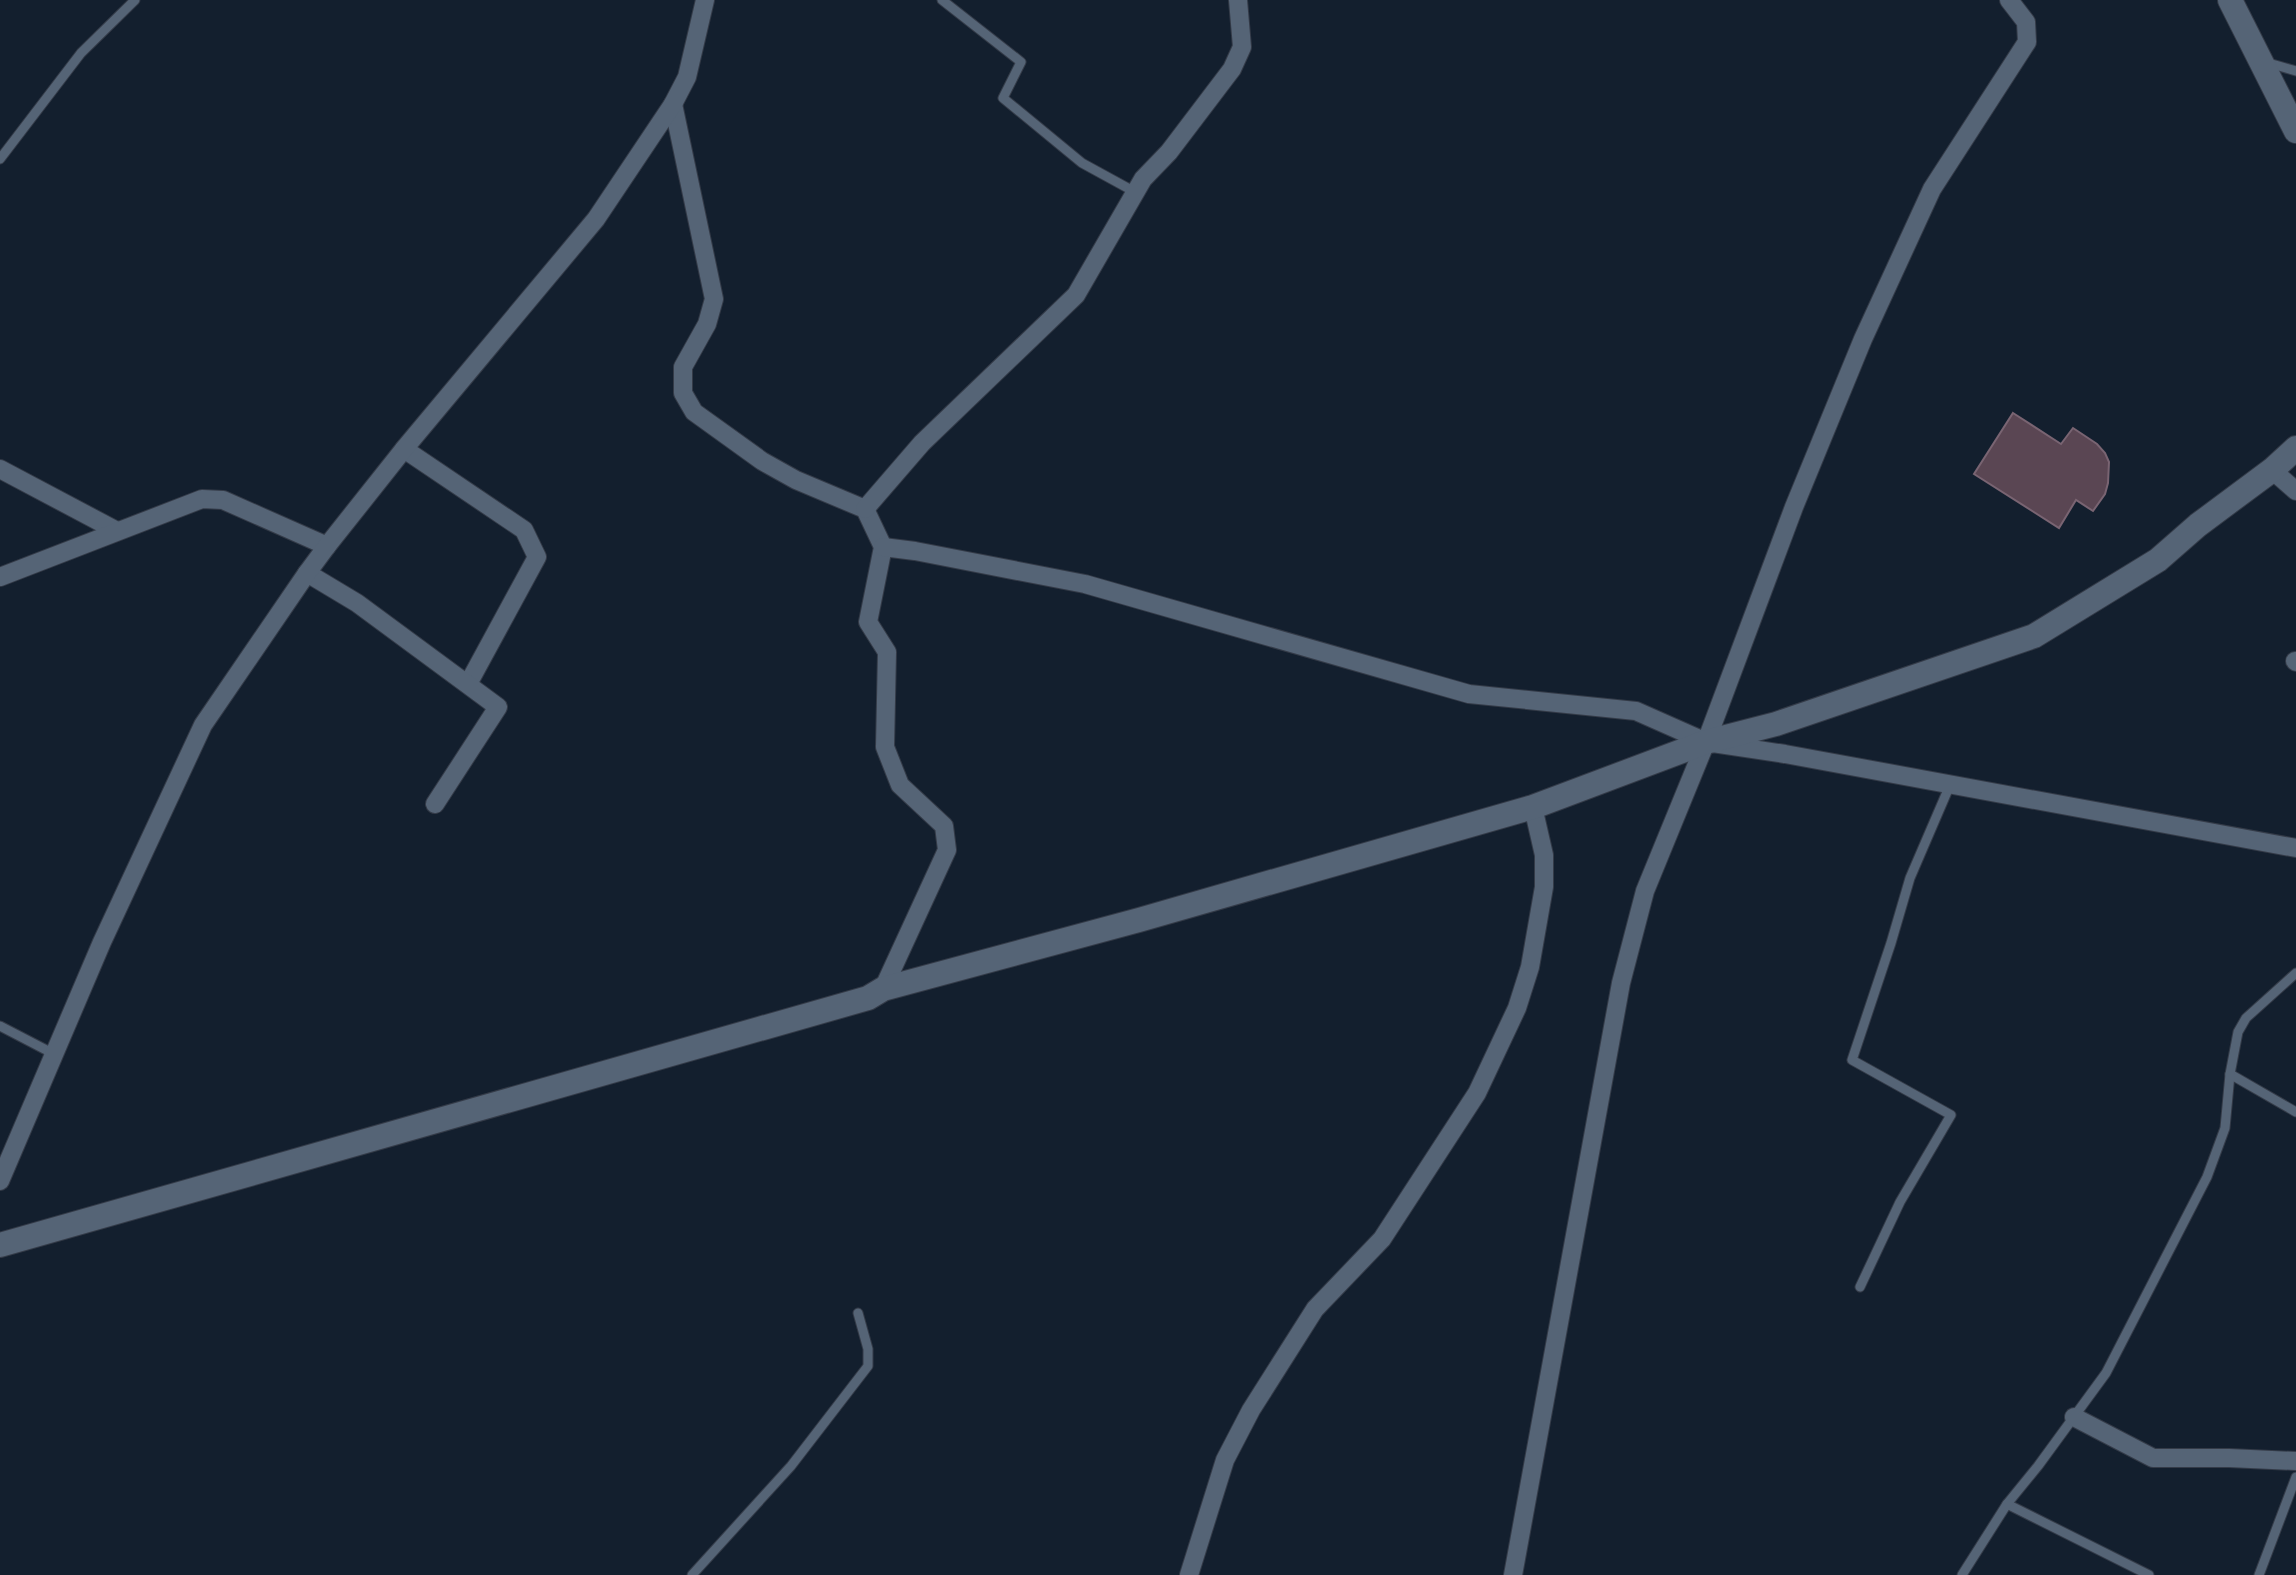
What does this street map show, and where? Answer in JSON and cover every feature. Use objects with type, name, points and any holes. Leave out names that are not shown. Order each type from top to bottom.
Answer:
[{"type":"street","points":[[0,1181],[102,942],[203,725],[327,546],[596,219],[673,104],[687,77],[705,0]]},
{"type":"street","points":[[865,509],[922,443],[1076,295],[1143,179],[1169,152],[1232,69],[1242,47],[1238,0]]},
{"type":"street","points":[[1513,1575],[1621,983],[1645,891],[1706,742],[1794,507],[1863,339],[1932,189],[2027,42],[2026,22],[2009,0]]},
{"type":"street","points":[[2230,0],[2296,131]]},
{"type":"street","points":[[673,104],[714,299],[707,324],[683,367],[683,393],[694,412],[762,461],[796,480],[865,509],[883,547],[868,622],[887,652],[885,747],[900,785],[944,826],[947,850],[883,989]]},
{"type":"street","points":[[0,1245],[756,1031],[868,998],[883,989],[1154,916],[1533,807],[1706,742],[1776,724],[2034,636],[2158,560],[2296,448]]},
{"type":"street","points":[[404,449],[524,530],[537,557],[468,684]]},
{"type":"street","points":[[0,469],[117,531]]},
{"type":"street","points":[[2272,470],[2296,491]]},
{"type":"street","points":[[0,577],[202,499],[223,500],[327,546]]},
{"type":"street","points":[[883,547],[1085,584],[1469,694],[1636,711],[1706,742],[2296,848]]},
{"type":"street","points":[[307,573],[357,603],[498,707],[435,804]]},
{"type":"street","points":[[1189,1575],[1225,1460],[1251,1410],[1315,1309],[1382,1239],[1477,1093],[1517,1008],[1530,967],[1544,887],[1544,855],[1533,807]]},
{"type":"street","points":[[2074,1417],[2153,1458],[2296,1461]]},
{"type":"lane","points":[[0,159],[81,53],[135,0]]},
{"type":"lane","points":[[942,0],[1021,62],[1003,98],[1082,163],[1135,192]]},
{"type":"lane","points":[[2260,61],[2296,71]]},
{"type":"lane","points":[[1860,1287],[1900,1202],[1951,1115],[1852,1060],[1910,878],[1950,784]]},
{"type":"lane","points":[[1962,1575],[2007,1504],[2106,1373],[2207,1177],[2225,1128],[2238,1032],[2246,1018],[2296,973]]},
{"type":"lane","points":[[0,1026],[54,1054]]},
{"type":"lane","points":[[2230,1074],[2296,1112]]},
{"type":"lane","points":[[692,1575],[791,1466],[868,1366],[868,1349],[858,1313]]},
{"type":"lane","points":[[2259,1575],[2296,1477]]},
{"type":"lane","points":[[2007,1504],[2149,1575]]},
{"type":"building","points":[[2013,413],[2061,444],[2073,428],[2105,453],[2109,462],[2108,483],[2105,494],[2093,511],[2076,500],[2059,528],[1974,474]]}]
